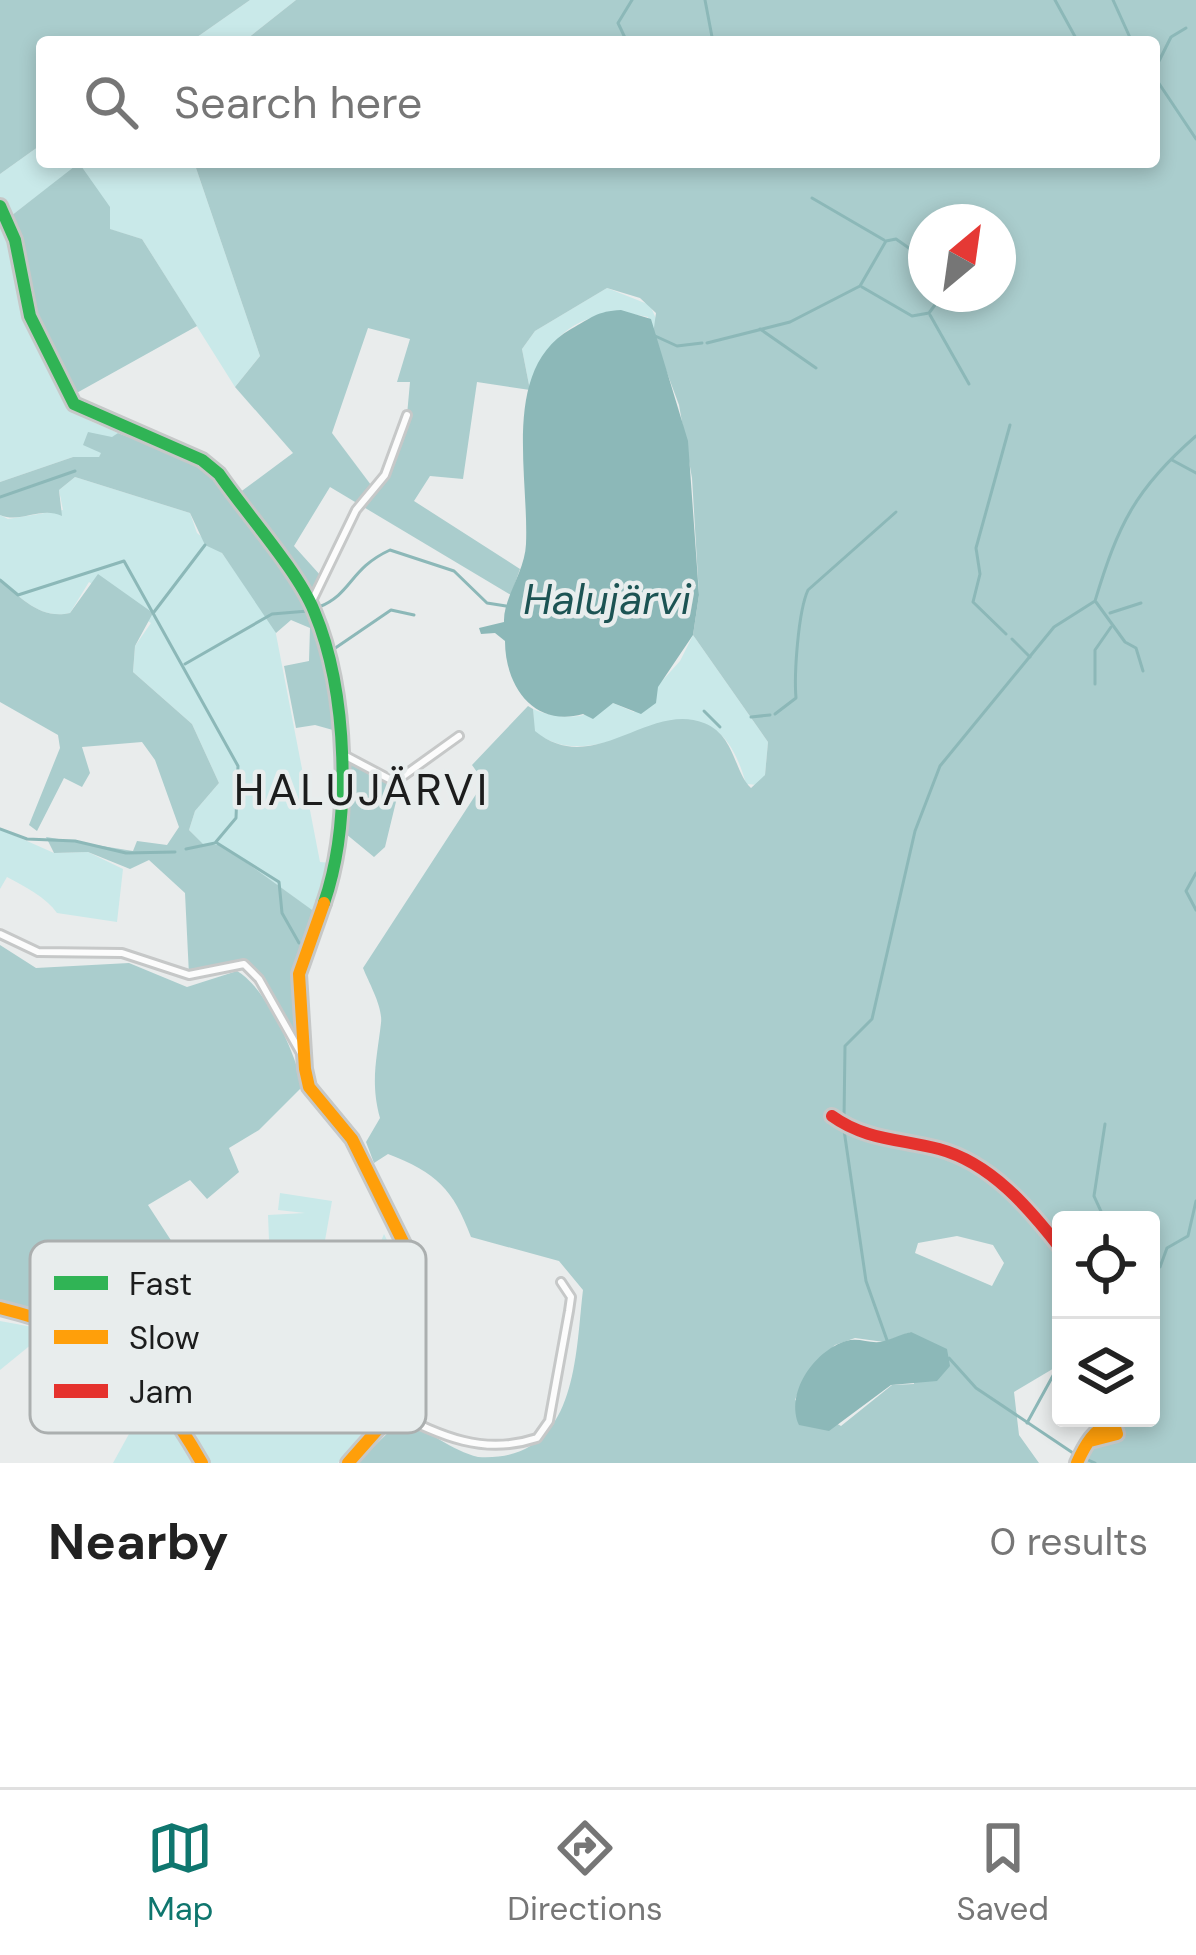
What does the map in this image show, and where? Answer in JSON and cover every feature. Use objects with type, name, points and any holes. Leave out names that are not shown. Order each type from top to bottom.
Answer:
[{"type":"street","points":[[0,206],[15,240],[30,316],[74,404],[202,460],[219,474],[311,603],[325,646],[344,755],[338,862],[299,974],[303,1057],[309,1088],[352,1138],[398,1241]]},
{"type":"street","points":[[311,603],[356,510],[385,475],[407,415]]},
{"type":"street","points":[[344,755],[395,782],[459,736]]},
{"type":"street","points":[[0,934],[38,952],[122,953],[189,974],[244,964],[260,979],[303,1057]]},
{"type":"street","points":[[832,1116],[870,1137],[963,1158],[1000,1184],[1052,1239]]},
{"type":"street","points":[[426,1425],[478,1446],[538,1438],[549,1421],[571,1298],[561,1282]]},
{"type":"street","points":[[0,1308],[30,1316]]},
{"type":"street","points":[[1077,1463],[1090,1441],[1117,1434],[1113,1427]]},
{"type":"street","points":[[185,1433],[202,1463]]},
{"type":"street","points":[[348,1463],[374,1433]]},
{"type":"shaded area","points":[[0,0],[250,0],[199,36],[36,36],[36,148],[0,174]]},
{"type":"shaded area","points":[[250,0],[296,0],[251,36],[199,36]]},
{"type":"shaded area","points":[[296,0],[1196,0],[1196,1463],[1084,1463],[1095,1427],[1160,1427],[1160,1211],[1052,1211],[1052,1369],[1014,1392],[1019,1435],[1039,1463],[357,1463],[388,1433],[426,1432],[478,1457],[511,1454],[535,1443],[553,1424],[573,1373],[583,1290],[559,1261],[471,1237],[441,1185],[388,1154],[374,1163],[366,1142],[380,1118],[375,1081],[381,1017],[363,968],[484,782],[472,765],[528,706],[533,709],[535,731],[557,744],[578,747],[663,722],[704,723],[722,736],[751,788],[765,775],[768,742],[693,635],[699,595],[692,478],[679,405],[653,335],[656,313],[640,298],[607,288],[535,331],[522,349],[530,390],[477,382],[463,479],[430,476],[414,501],[520,569],[511,595],[330,487],[294,546],[321,576],[310,596],[239,493],[293,453],[235,387],[260,356],[196,168],[1160,168],[1160,36],[251,36]],"holes":[[[368,328],[410,339],[397,382],[410,382],[407,415],[374,489],[332,433]],[[957,1236],[993,1245],[1004,1263],[992,1286],[915,1253],[918,1243]],[[911,1332],[914,1384],[892,1385],[841,1426],[795,1400],[803,1380],[835,1345],[855,1338],[884,1342]]]},
{"type":"shaded area","points":[[36,148],[36,168],[74,168],[11,216],[0,198],[0,174]]},
{"type":"shaded area","points":[[73,168],[83,168],[110,207],[110,229],[142,239],[197,326],[73,395],[34,315],[11,216]]},
{"type":"shaded area","points":[[81,168],[196,168],[260,356],[235,387],[142,239],[109,229]]},
{"type":"shaded area","points":[[0,213],[27,317],[66,400],[88,420],[118,433],[99,457],[73,457],[0,482]]},
{"type":"shaded area","points":[[607,288],[650,305],[657,321],[653,335],[648,317],[606,314],[588,319],[557,339],[530,390],[522,349],[535,331]]},
{"type":"shaded area","points":[[88,432],[112,437],[118,433],[208,468],[308,606],[340,732],[315,725],[296,728],[284,666],[309,661],[310,628],[291,620],[276,633],[222,553],[205,545],[190,513],[75,477],[59,490],[62,516],[0,515],[0,482],[73,457],[99,457],[101,453],[83,445]]},
{"type":"shaded area","points":[[75,477],[190,513],[197,533],[222,553],[275,629],[320,862],[331,863],[314,912],[222,845],[204,846],[189,830],[195,811],[219,783],[192,724],[133,672],[135,646],[151,623],[89,582],[70,613],[60,614],[32,606],[0,580],[0,515],[8,519],[63,510],[59,490]]},
{"type":"shaded area","points":[[98,574],[153,613],[135,646],[133,672],[192,724],[219,783],[195,811],[189,830],[204,845],[222,845],[319,915],[299,974],[303,1057],[259,979],[244,965],[189,975],[185,893],[149,860],[130,869],[88,852],[54,853],[46,837],[133,851],[137,841],[167,845],[179,827],[155,760],[142,742],[82,747],[90,773],[82,787],[64,778],[37,831],[29,825],[60,748],[58,735],[0,702],[0,580],[32,606],[60,614],[70,613]]},
{"type":"shaded area","points":[[693,635],[768,742],[765,775],[758,785],[746,784],[729,744],[707,726],[681,722],[593,745],[563,745],[534,731],[533,709],[574,716],[613,703],[634,712],[680,661]]},
{"type":"shaded area","points":[[344,755],[386,780],[401,781],[385,847],[374,857],[340,829]]},
{"type":"shaded area","points":[[0,829],[54,853],[88,852],[123,869],[117,922],[57,913],[41,897],[7,877],[0,889]]},
{"type":"shaded area","points":[[0,945],[36,968],[129,963],[187,987],[237,971],[248,979],[278,1023],[302,1087],[259,1130],[229,1148],[239,1172],[207,1199],[190,1180],[148,1205],[171,1241],[30,1241],[30,1309],[0,1302]]},
{"type":"shaded area","points":[[280,1193],[332,1201],[325,1241],[269,1240],[268,1215],[305,1213],[278,1210]]},
{"type":"shaded area","points":[[0,1321],[30,1327],[30,1346],[0,1370]]},
{"type":"shaded area","points":[[130,1433],[180,1433],[197,1463],[113,1463]]},
{"type":"shaded area","points":[[192,1433],[362,1433],[338,1463],[208,1463]]},
{"type":"water","name":"Halujärvi","points":[[621,310],[651,319],[688,441],[699,595],[693,635],[658,687],[656,703],[641,714],[613,703],[593,719],[583,714],[550,715],[517,688],[505,641],[495,633],[481,634],[479,628],[504,622],[525,554],[523,425],[535,370],[549,347],[571,329],[600,314]]},
{"type":"water","points":[[911,1332],[947,1349],[950,1366],[937,1381],[891,1385],[829,1431],[799,1425],[799,1387],[823,1354],[846,1341],[879,1342]]},
{"type":"waterway","points":[[624,36],[618,23],[632,0]]},
{"type":"waterway","points":[[705,0],[712,36]]},
{"type":"waterway","points":[[1055,0],[1075,36]]},
{"type":"waterway","points":[[1113,0],[1129,36]]},
{"type":"waterway","points":[[1160,59],[1171,37],[1186,28]]},
{"type":"waterway","points":[[1160,85],[1196,139]]},
{"type":"waterway","points":[[812,198],[884,240]]},
{"type":"waterway","points":[[707,343],[790,322],[860,286],[886,241],[896,239],[908,247]]},
{"type":"waterway","points":[[862,287],[912,316],[930,312]]},
{"type":"waterway","points":[[930,315],[969,384]]},
{"type":"waterway","points":[[760,329],[816,368]]},
{"type":"waterway","points":[[653,335],[677,346],[702,343]]},
{"type":"waterway","points":[[1006,634],[973,602],[980,574],[976,548],[1010,425]]},
{"type":"waterway","points":[[844,1119],[845,1046],[872,1019],[915,831],[940,766],[1054,627],[1095,601],[1131,510],[1158,473],[1196,436]]},
{"type":"waterway","points":[[1172,460],[1196,473]]},
{"type":"waterway","points":[[0,497],[75,471]]},
{"type":"waterway","points":[[775,714],[796,698],[798,644],[808,590],[896,512]]},
{"type":"waterway","points":[[154,612],[205,545]]},
{"type":"waterway","points":[[319,607],[390,550],[454,571],[487,603],[506,606]]},
{"type":"waterway","points":[[0,580],[18,595],[124,561],[238,766],[236,818],[215,843],[186,849]]},
{"type":"waterway","points":[[1096,602],[1125,642],[1136,648],[1143,671]]},
{"type":"waterway","points":[[1110,613],[1141,603]]},
{"type":"waterway","points":[[328,653],[391,610],[414,615]]},
{"type":"waterway","points":[[185,664],[272,614],[308,611]]},
{"type":"waterway","points":[[1095,684],[1095,650],[1111,627]]},
{"type":"waterway","points":[[1012,639],[1030,657]]},
{"type":"waterway","points":[[704,711],[720,727]]},
{"type":"waterway","points":[[751,717],[770,715]]},
{"type":"waterway","points":[[0,829],[27,839],[75,841],[126,853],[175,852]]},
{"type":"waterway","points":[[217,843],[279,882],[282,913],[299,943]]},
{"type":"waterway","points":[[1196,873],[1186,891],[1196,910]]},
{"type":"waterway","points":[[1101,1211],[1094,1196],[1105,1124]]},
{"type":"waterway","points":[[844,1130],[866,1281],[888,1343]]},
{"type":"waterway","points":[[1160,1267],[1167,1248],[1188,1236],[1196,1201]]},
{"type":"waterway","points":[[949,1358],[976,1388],[1073,1453]]},
{"type":"waterway","points":[[1027,1423],[1052,1377]]},
{"type":"waterway","points":[[1086,1459],[1095,1463]]},
{"type":"traffic: fast","points":[[0,206],[15,240],[30,316],[74,404],[202,460],[219,474],[284,560],[314,611],[334,679],[342,757],[339,835],[324,903]]},
{"type":"traffic: slow","points":[[324,903],[299,974],[309,1087],[352,1139],[403,1241]]},
{"type":"traffic: slow","points":[[0,1308],[30,1316]]},
{"type":"traffic: slow","points":[[1077,1463],[1091,1438],[1113,1421],[1117,1434],[1090,1441]]},
{"type":"traffic: slow","points":[[184,1433],[202,1463]]},
{"type":"traffic: slow","points":[[348,1463],[374,1433]]},
{"type":"traffic: jam","points":[[832,1116],[870,1134],[939,1149],[976,1165],[1022,1203],[1052,1238]]},
{"type":"district","name":"HALUJÄRVI","points":[[362,789]]}]
